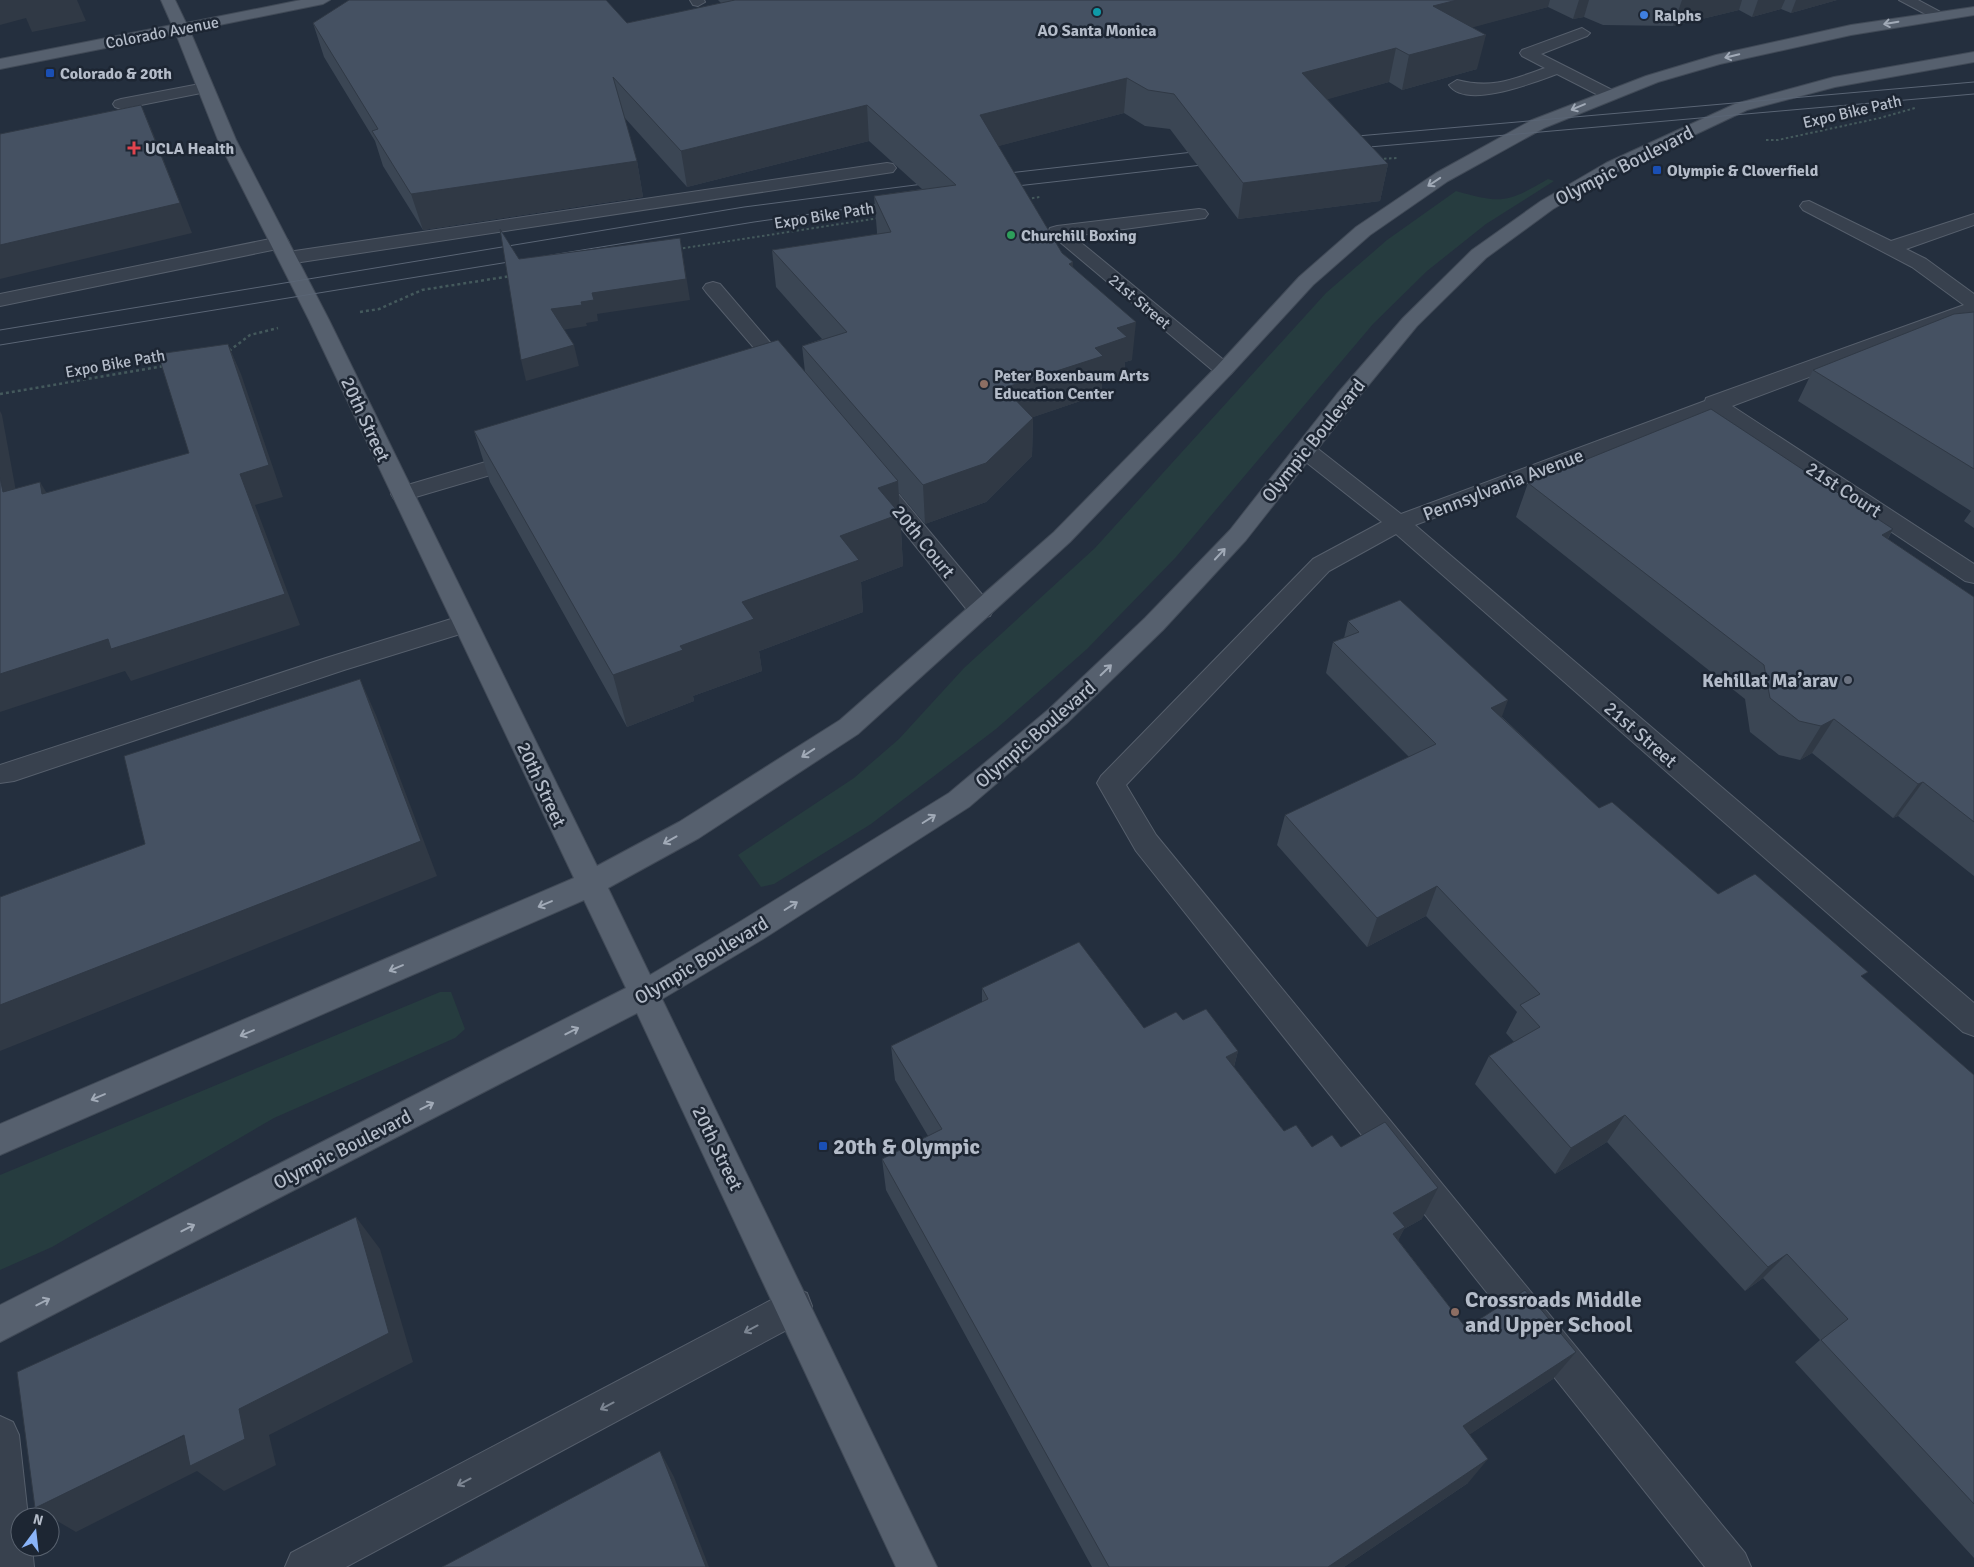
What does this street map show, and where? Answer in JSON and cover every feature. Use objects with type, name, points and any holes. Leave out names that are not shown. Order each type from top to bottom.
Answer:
[{"type":"main road","name":"20th Street","points":[[168,0],[227,140],[284,250],[644,994],[917,1567]]},
{"type":"main road","name":"Colorado Avenue","points":[[0,64],[323,0]]},
{"type":"main road","points":[[0,1140],[590,884],[689,830],[849,727],[1062,537],[1224,370],[1306,281],[1363,231],[1442,177],[1473,159],[1538,124],[1652,79],[1779,44],[1938,15],[1974,11]]},
{"type":"main road","name":"Olympic Boulevard","points":[[0,1324],[644,994],[761,925],[959,800],[1058,716],[1154,624],[1238,535],[1410,322],[1480,254],[1555,200],[1612,167],[1741,107],[1834,82],[1974,58]]},
{"type":"street","points":[[1906,0],[1938,15]]},
{"type":"street","points":[[1582,33],[1528,53],[1610,94]]},
{"type":"street","points":[[1458,85],[1466,90],[1476,91],[1504,86],[1559,68]]},
{"type":"street","points":[[121,104],[205,88]]},
{"type":"street","points":[[0,300],[284,250],[887,168]]},
{"type":"street","points":[[1810,206],[1919,263],[1974,303]]},
{"type":"street","name":"21st Street","points":[[1199,214],[1057,232],[1224,370]]},
{"type":"street","points":[[1890,248],[1974,219]]},
{"type":"street","points":[[713,288],[787,383]]},
{"type":"street","name":"Pennsylvania Avenue","points":[[1731,1567],[1146,843],[1110,784],[1320,565],[1398,523],[1714,403],[1974,308]]},
{"type":"street","name":"21st Court","points":[[1714,403],[1974,575]]},
{"type":"street","name":"21st Street","points":[[1305,450],[1398,523],[1974,1022]]},
{"type":"street","points":[[402,494],[544,451]]},
{"type":"street","name":"20th Court","points":[[866,470],[981,610]]},
{"type":"street","points":[[4,774],[344,661],[464,624]]},
{"type":"street","points":[[305,1567],[794,1306]]},
{"type":"street","points":[[0,1436],[14,1567]]},
{"type":"path","name":"Expo Bike Path","points":[[1759,139],[1778,140],[1880,118],[1918,107]]},
{"type":"path","points":[[1374,159],[1402,159]]},
{"type":"path","points":[[1023,199],[1043,196]]},
{"type":"path","name":"Expo Bike Path","points":[[674,250],[887,217]]},
{"type":"path","points":[[379,309],[422,290],[519,274]]},
{"type":"path","points":[[224,354],[257,331]]},
{"type":"path","name":"Expo Bike Path","points":[[0,394],[167,365]]},
{"type":"green space","points":[[1548,179],[1554,181],[1486,224],[1427,271],[1373,324],[1176,557],[1087,649],[996,729],[871,824],[774,884],[761,887],[738,855],[854,778],[899,739],[964,668],[1095,548],[1326,293],[1387,240],[1456,191],[1484,198],[1504,199],[1523,193]]},
{"type":"green space","points":[[440,992],[451,992],[465,1029],[455,1038],[274,1118],[52,1247],[0,1270],[0,1175]]},
{"type":"building","points":[[349,0],[606,0],[627,23],[735,0],[1457,0],[1433,6],[1486,35],[1409,55],[1396,48],[1302,73],[1388,164],[1243,183],[1174,94],[1148,90],[1127,78],[980,115],[1062,253],[1073,262],[1069,264],[1136,322],[1117,328],[1127,337],[1095,348],[1103,356],[1004,388],[1033,418],[986,463],[923,485],[802,346],[847,332],[772,250],[891,232],[874,196],[956,185],[867,105],[681,151],[613,77],[637,161],[411,194],[372,131],[378,129],[313,23]]},
{"type":"building","points":[[141,105],[180,203],[0,245],[0,134]]},
{"type":"building","points":[[500,229],[519,259],[680,238],[686,279],[592,293],[594,300],[581,302],[582,305],[551,309],[574,345],[521,360]]},
{"type":"building","points":[[1974,312],[1974,469],[1813,370],[1954,314]]},
{"type":"building","points":[[778,340],[898,481],[878,488],[900,514],[840,536],[859,560],[742,602],[754,619],[680,646],[683,650],[613,675],[474,431]]},
{"type":"building","points":[[228,344],[269,465],[240,474],[285,594],[111,649],[108,639],[0,674],[0,477],[3,492],[40,482],[42,494],[189,453],[158,354]]},
{"type":"building","points":[[1711,409],[1893,529],[1882,535],[1974,597],[1974,822],[1923,782],[1918,784],[1834,719],[1821,726],[1799,721],[1770,698],[1764,665],[1528,483]]},
{"type":"building","points":[[1400,600],[1508,700],[1491,708],[1599,808],[1612,802],[1718,894],[1755,874],[1868,972],[1861,976],[1974,1075],[1974,1504],[1821,1340],[1848,1319],[1787,1254],[1768,1267],[1625,1115],[1571,1148],[1489,1056],[1540,1027],[1520,1005],[1540,994],[1437,886],[1377,918],[1285,815],[1436,744],[1333,642],[1359,632],[1348,621]]},
{"type":"building","points":[[360,679],[421,841],[0,1005],[0,897],[145,844],[124,756]]},
{"type":"building","points":[[1079,942],[1144,1028],[1176,1012],[1183,1020],[1206,1009],[1238,1051],[1226,1057],[1284,1131],[1296,1125],[1312,1147],[1332,1135],[1341,1147],[1385,1122],[1438,1188],[1393,1213],[1405,1227],[1393,1234],[1466,1328],[1525,1290],[1576,1352],[1463,1426],[1488,1459],[1328,1567],[1109,1567],[882,1159],[942,1129],[891,1046],[988,999],[982,988]]},
{"type":"building","points":[[356,1217],[389,1333],[239,1409],[245,1439],[190,1466],[184,1435],[37,1507],[35,1507],[17,1372]]},
{"type":"building","points":[[660,1451],[706,1567],[442,1567]]},
{"type":"tram line","points":[[1346,137],[1974,82]]},
{"type":"tram line","points":[[1358,148],[1974,94]]},
{"type":"tram line","points":[[1000,174],[1202,151]]},
{"type":"tram line","points":[[1008,187],[1211,164]]},
{"type":"tram line","points":[[0,330],[744,207],[931,183]]},
{"type":"tram line","points":[[0,345],[754,222],[889,203]]},
{"type":"place","name":"AO Santa Monica","points":[[1097,12]]},
{"type":"place","name":"Ralphs","points":[[1644,15]]},
{"type":"place","name":"Colorado & 20th","points":[[50,73]]},
{"type":"place","name":"UCLA Health","points":[[134,148]]},
{"type":"place","name":"Olympic & Cloverfield","points":[[1657,170]]},
{"type":"place","name":"Churchill Boxing","points":[[1011,235]]},
{"type":"place","name":"Peter Boxenbaum Arts Education Center","points":[[984,384]]},
{"type":"place","name":"Kehillat Ma’arav","points":[[1848,680]]},
{"type":"place","name":"20th & Olympic","points":[[823,1146]]},
{"type":"place","name":"Crossroads Middle and Upper School","points":[[1455,1312]]}]
